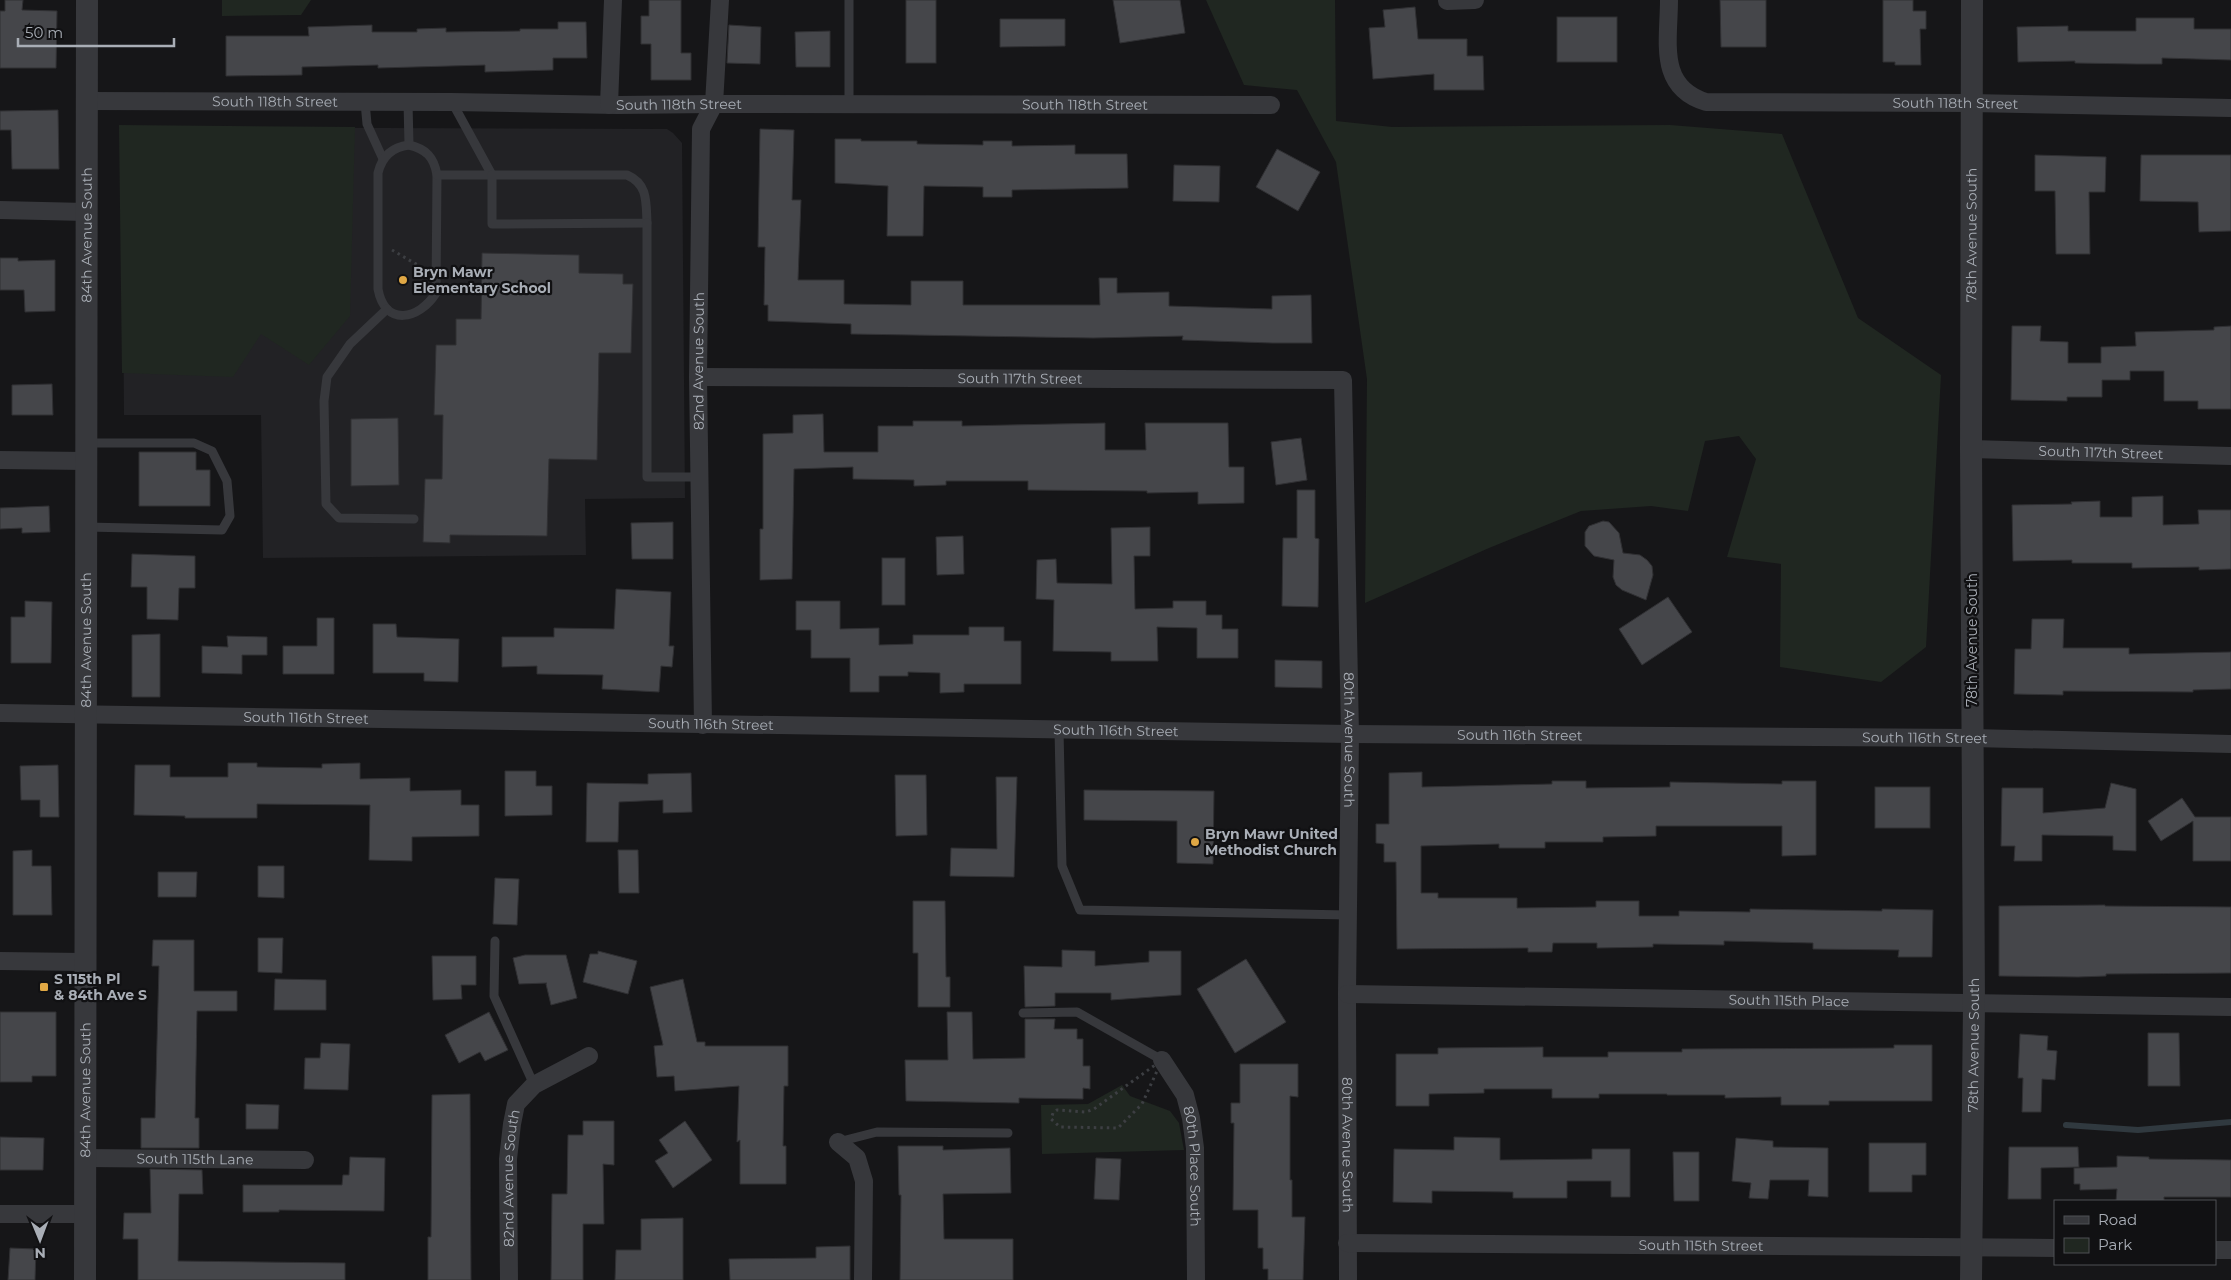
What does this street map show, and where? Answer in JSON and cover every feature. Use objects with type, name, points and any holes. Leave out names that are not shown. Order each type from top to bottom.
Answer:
[{"type":"street","name":"84th Avenue South","points":[[85,1280],[86,0]]},
{"type":"street","points":[[610,105],[613,0]]},
{"type":"street","name":"82nd Avenue South","points":[[702,726],[698,377],[701,129],[714,104],[720,0]]},
{"type":"street","points":[[1447,1],[1475,0]]},
{"type":"street","name":"South 118th Street","points":[[1669,0],[1669,64],[1673,80],[1682,90],[1694,98],[1706,102],[1971,103],[2231,108]]},
{"type":"street","name":"78th Avenue South","points":[[1971,1280],[1974,1004],[1971,450],[1972,0]]},
{"type":"street","name":"South 118th Street","points":[[87,101],[452,102],[610,105],[1271,104]]},
{"type":"street","points":[[0,210],[86,212]]},
{"type":"street","name":"South 117th Street","points":[[698,377],[1343,380]]},
{"type":"street","name":"80th Avenue South","points":[[1343,380],[1350,734],[1347,994],[1348,1280]]},
{"type":"street","name":"South 117th Street","points":[[1971,450],[2231,456]]},
{"type":"street","points":[[0,460],[86,452]]},
{"type":"street","name":"South 116th Street","points":[[0,713],[702,726],[1350,734],[1973,738],[2231,744]]},
{"type":"street","points":[[0,961],[84,962]]},
{"type":"street","name":"South 115th Place","points":[[1347,994],[2231,1007]]},
{"type":"street","name":"82nd Avenue South","points":[[509,1280],[508,1159],[516,1104],[534,1085],[589,1056]]},
{"type":"street","name":"80th Place South","points":[[1162,1060],[1185,1095],[1191,1118],[1195,1148],[1196,1280]]},
{"type":"street","points":[[838,1142],[856,1158],[864,1181],[863,1280]]},
{"type":"street","name":"South 115th Lane","points":[[85,1158],[304,1160]]},
{"type":"street","points":[[0,1214],[85,1214]]},
{"type":"street","name":"South 115th Street","points":[[1348,1243],[2054,1248]]},
{"type":"street","points":[[2216,1250],[2231,1250]]},
{"type":"lane","points":[[849,0],[849,104]]},
{"type":"lane","points":[[365,102],[367,124],[383,159]]},
{"type":"lane","points":[[408,102],[409,145]]},
{"type":"lane","points":[[452,102],[492,175],[492,224],[646,223]]},
{"type":"lane","points":[[409,145],[428,152],[436,167],[437,175],[436,293],[431,301],[418,313],[408,316],[395,314],[386,309],[380,300],[378,289],[378,173],[383,159],[398,146],[409,145]]},
{"type":"lane","points":[[437,175],[627,175],[636,179],[646,194],[647,477],[700,477]]},
{"type":"lane","points":[[386,309],[350,344],[327,377],[324,401],[326,504],[339,518],[414,519]]},
{"type":"lane","points":[[86,452],[194,443],[212,451],[227,481],[230,516],[222,530],[86,527]]},
{"type":"lane","points":[[1059,730],[1062,866],[1080,910],[1348,915]]},
{"type":"lane","points":[[495,941],[494,996],[534,1085]]},
{"type":"lane","points":[[1023,1013],[1077,1012],[1162,1060]]},
{"type":"lane","points":[[838,1142],[877,1132],[1008,1133]]},
{"type":"path","points":[[1162,1060],[1142,1104],[1118,1128],[1060,1127],[1051,1118],[1057,1110],[1086,1112],[1094,1109],[1162,1060]]},
{"type":"shaded area","name":"Bryn Mawr Elementary School","points":[[139,127],[667,129],[673,133],[682,143],[685,498],[585,499],[586,555],[263,558],[261,415],[124,415],[122,146]]},
{"type":"green space","points":[[222,0],[311,0],[301,15],[222,16]]},
{"type":"green space","points":[[1206,0],[1335,0],[1336,121],[1392,127],[1670,125],[1782,134],[1858,318],[1941,375],[1926,647],[1881,682],[1780,667],[1781,564],[1727,557],[1756,459],[1739,436],[1705,441],[1688,511],[1651,506],[1581,511],[1489,548],[1365,603],[1367,379],[1336,162],[1297,90],[1244,85]]},
{"type":"green space","points":[[119,125],[355,127],[350,316],[309,365],[261,334],[233,377],[122,373]]},
{"type":"green space","points":[[1122,1085],[1130,1096],[1170,1111],[1179,1123],[1184,1150],[1042,1154],[1041,1105],[1088,1104]]},
{"type":"building","points":[[5,0],[23,0],[22,10],[57,11],[56,68],[0,68],[0,11],[5,11]]},
{"type":"building","points":[[649,0],[681,0],[681,53],[691,53],[691,80],[651,80],[651,44],[641,44],[641,16],[649,16]]},
{"type":"building","points":[[906,0],[936,0],[936,63],[906,63]]},
{"type":"building","points":[[1113,0],[1180,0],[1185,33],[1120,43]]},
{"type":"building","points":[[1720,0],[1766,0],[1766,47],[1721,47]]},
{"type":"building","points":[[1883,0],[1913,0],[1913,11],[1926,11],[1926,29],[1920,29],[1921,65],[1895,65],[1895,62],[1883,62]]},
{"type":"building","points":[[1415,7],[1418,39],[1467,39],[1467,56],[1483,56],[1484,90],[1434,90],[1434,74],[1373,79],[1369,28],[1385,27],[1383,10]]},
{"type":"building","points":[[1557,17],[1617,17],[1617,62],[1557,62]]},
{"type":"building","points":[[2136,18],[2194,18],[2194,29],[2231,29],[2231,60],[2162,58],[2162,64],[2075,63],[2075,61],[2018,62],[2017,27],[2068,26],[2068,31],[2136,31]]},
{"type":"building","points":[[1000,19],[1065,19],[1065,46],[1000,47]]},
{"type":"building","points":[[558,22],[586,22],[587,58],[553,58],[553,70],[485,72],[485,65],[378,68],[378,65],[302,67],[302,75],[226,76],[226,36],[309,36],[308,27],[372,25],[372,32],[417,32],[417,29],[446,28],[446,32],[520,31],[520,29],[558,29]]},
{"type":"building","points":[[729,25],[761,27],[760,64],[727,63]]},
{"type":"building","points":[[830,31],[830,67],[796,67],[795,32]]},
{"type":"building","points":[[58,110],[59,169],[12,169],[11,130],[0,130],[0,111]]},
{"type":"building","points":[[760,129],[794,130],[792,200],[801,200],[798,280],[844,280],[844,304],[911,305],[911,281],[963,281],[963,305],[1100,305],[1099,278],[1117,278],[1117,293],[1169,292],[1169,306],[1272,309],[1272,296],[1311,295],[1312,343],[1182,340],[1183,336],[1093,338],[851,334],[851,324],[768,321],[768,305],[764,305],[765,247],[758,247]]},
{"type":"building","points":[[835,139],[917,141],[917,144],[983,145],[983,141],[1012,141],[1012,146],[1075,145],[1075,154],[1127,154],[1128,188],[1012,190],[1012,197],[983,197],[983,187],[924,186],[923,236],[887,236],[888,186],[835,183]]},
{"type":"building","points":[[1277,149],[1320,172],[1298,211],[1256,187]]},
{"type":"building","points":[[2035,155],[2106,157],[2105,192],[2089,192],[2090,254],[2056,254],[2055,191],[2035,191]]},
{"type":"building","points":[[2141,155],[2231,155],[2231,231],[2199,232],[2198,202],[2140,201]]},
{"type":"building","points":[[1174,165],[1220,166],[1219,202],[1173,201]]},
{"type":"building","points":[[482,253],[579,255],[579,273],[623,274],[623,284],[633,284],[631,353],[599,353],[597,460],[549,459],[547,536],[450,535],[450,543],[423,542],[425,479],[442,479],[443,415],[434,415],[436,345],[456,345],[456,319],[481,319]]},
{"type":"building","points":[[0,258],[18,258],[18,261],[55,260],[55,311],[25,312],[24,290],[0,290]]},
{"type":"building","points":[[2012,326],[2041,326],[2040,341],[2068,342],[2068,363],[2101,363],[2101,347],[2136,346],[2135,332],[2214,330],[2214,327],[2231,326],[2231,409],[2198,409],[2198,401],[2164,401],[2164,371],[2130,371],[2130,380],[2102,380],[2102,397],[2067,397],[2067,401],[2011,400]]},
{"type":"building","points":[[52,384],[53,415],[12,415],[12,385]]},
{"type":"building","points":[[823,414],[824,452],[878,452],[878,426],[913,426],[913,421],[962,421],[962,426],[1105,423],[1105,450],[1146,450],[1145,423],[1228,423],[1229,467],[1244,467],[1244,503],[1198,504],[1198,492],[1147,493],[1147,491],[1028,490],[1028,481],[946,481],[946,485],[914,486],[914,480],[853,479],[853,467],[794,469],[792,579],[760,580],[760,529],[763,529],[763,434],[793,433],[793,415]]},
{"type":"building","points":[[398,418],[399,485],[351,486],[351,419]]},
{"type":"building","points":[[1301,438],[1307,480],[1276,485],[1271,442]]},
{"type":"building","points":[[139,452],[196,452],[196,470],[210,470],[210,506],[139,506]]},
{"type":"building","points":[[1297,490],[1315,490],[1315,538],[1319,539],[1318,607],[1282,606],[1283,538],[1297,538]]},
{"type":"building","points":[[2163,496],[2163,525],[2199,524],[2198,510],[2231,510],[2231,569],[2199,570],[2199,567],[2132,568],[2132,563],[2072,563],[2072,560],[2013,561],[2012,505],[2072,504],[2071,502],[2100,501],[2100,517],[2132,517],[2132,497]]},
{"type":"building","points":[[49,506],[50,532],[22,533],[22,528],[0,529],[0,508]]},
{"type":"building","points":[[1603,521],[1609,522],[1619,533],[1623,553],[1640,555],[1652,566],[1653,575],[1646,600],[1622,590],[1616,585],[1613,577],[1614,560],[1594,556],[1585,546],[1585,532],[1589,526]]},
{"type":"building","points":[[673,522],[673,559],[632,559],[631,523]]},
{"type":"building","points":[[1150,527],[1150,556],[1134,556],[1135,609],[1173,608],[1173,601],[1206,601],[1206,615],[1222,615],[1222,629],[1238,629],[1238,658],[1197,658],[1197,628],[1157,627],[1158,661],[1111,661],[1111,652],[1053,651],[1054,600],[1036,599],[1037,560],[1056,559],[1057,583],[1112,584],[1111,528]]},
{"type":"building","points":[[963,536],[964,574],[937,575],[936,537]]},
{"type":"building","points":[[132,554],[195,556],[195,588],[179,588],[178,620],[147,619],[147,587],[131,587]]},
{"type":"building","points":[[882,558],[905,558],[905,605],[882,605]]},
{"type":"building","points":[[616,589],[671,592],[669,646],[674,646],[672,667],[661,666],[659,692],[602,689],[603,675],[537,674],[537,666],[502,667],[502,637],[554,637],[554,628],[614,629]]},
{"type":"building","points":[[1668,597],[1692,632],[1642,665],[1619,629]]},
{"type":"building","points":[[25,601],[52,602],[51,663],[11,663],[11,617],[25,617]]},
{"type":"building","points":[[796,601],[840,601],[840,629],[879,628],[879,645],[913,644],[913,635],[969,635],[969,627],[1004,627],[1004,641],[1021,641],[1021,684],[964,684],[964,692],[940,693],[940,673],[908,672],[908,676],[879,676],[879,692],[850,692],[850,658],[811,658],[811,630],[796,630]]},
{"type":"building","points":[[317,618],[334,618],[334,674],[283,674],[283,646],[317,646]]},
{"type":"building","points":[[2032,619],[2064,619],[2063,648],[2129,648],[2129,654],[2231,652],[2231,689],[2193,690],[2193,692],[2063,691],[2063,695],[2014,694],[2015,649],[2031,649]]},
{"type":"building","points":[[373,624],[396,624],[397,637],[459,639],[458,682],[424,681],[424,673],[373,673]]},
{"type":"building","points":[[160,634],[160,697],[132,697],[132,635]]},
{"type":"building","points":[[227,636],[267,637],[267,655],[242,655],[242,674],[202,673],[202,646],[228,647]]},
{"type":"building","points":[[1275,660],[1322,661],[1322,688],[1275,687]]},
{"type":"building","points":[[228,763],[257,763],[257,767],[322,768],[322,764],[360,763],[360,779],[410,778],[410,791],[461,790],[461,805],[479,805],[479,836],[412,837],[412,861],[369,860],[370,805],[257,804],[257,818],[185,818],[185,816],[134,815],[135,765],[170,765],[170,777],[228,777]]},
{"type":"building","points":[[58,765],[59,817],[40,817],[40,800],[21,800],[20,766]]},
{"type":"building","points":[[505,771],[536,771],[536,786],[552,786],[552,815],[505,816]]},
{"type":"building","points":[[1422,772],[1422,787],[1552,784],[1552,781],[1586,781],[1586,788],[1670,787],[1670,782],[1782,784],[1782,781],[1816,781],[1816,855],[1782,856],[1782,826],[1656,826],[1656,836],[1603,837],[1603,842],[1545,842],[1545,848],[1499,848],[1499,844],[1421,846],[1421,893],[1438,893],[1438,898],[1517,898],[1517,908],[1596,907],[1596,901],[1639,901],[1639,916],[1679,916],[1679,911],[1750,912],[1750,909],[1933,910],[1932,957],[1898,957],[1899,950],[1813,949],[1813,943],[1724,941],[1724,945],[1653,944],[1653,947],[1597,948],[1597,943],[1553,943],[1552,952],[1528,952],[1528,948],[1397,949],[1396,862],[1384,862],[1384,844],[1376,843],[1376,824],[1389,824],[1389,773]]},
{"type":"building","points":[[691,773],[692,812],[663,813],[663,800],[619,802],[618,842],[586,842],[587,783],[648,784],[648,774]]},
{"type":"building","points":[[895,775],[926,775],[927,835],[896,836]]},
{"type":"building","points":[[996,777],[1017,777],[1014,877],[950,876],[951,848],[997,849]]},
{"type":"building","points":[[2111,783],[2136,789],[2136,851],[2113,850],[2113,836],[2042,835],[2042,861],[2014,861],[2015,846],[2001,846],[2002,788],[2043,788],[2043,813],[2105,808]]},
{"type":"building","points":[[1875,787],[1930,787],[1930,828],[1875,828]]},
{"type":"building","name":"Bryn Mawr United Methodist Church","points":[[1084,790],[1214,791],[1213,864],[1177,863],[1177,821],[1084,820]]},
{"type":"building","points":[[2182,798],[2195,817],[2231,817],[2231,861],[2193,861],[2193,821],[2161,841],[2148,821]]},
{"type":"building","points":[[32,850],[32,866],[51,866],[52,915],[13,915],[13,851]]},
{"type":"building","points":[[618,850],[638,850],[639,893],[619,893]]},
{"type":"building","points":[[258,866],[284,866],[284,898],[258,897]]},
{"type":"building","points":[[158,872],[197,872],[196,897],[158,897]]},
{"type":"building","points":[[495,878],[519,879],[517,925],[493,924]]},
{"type":"building","points":[[913,901],[945,901],[946,977],[950,977],[950,1007],[918,1007],[918,953],[913,953]]},
{"type":"building","points":[[1999,906],[2231,907],[2231,973],[2106,974],[2106,976],[2078,977],[1999,976]]},
{"type":"building","points":[[258,938],[283,938],[282,973],[258,972]]},
{"type":"building","points":[[153,940],[194,940],[194,991],[237,991],[237,1011],[197,1011],[195,1118],[199,1118],[199,1148],[141,1148],[141,1118],[155,1118],[159,966],[152,966]]},
{"type":"building","points":[[1062,950],[1095,951],[1095,966],[1149,962],[1149,951],[1181,951],[1181,995],[1111,1000],[1111,993],[1055,993],[1055,1006],[1025,1007],[1024,966],[1062,967]]},
{"type":"building","points":[[598,951],[637,961],[628,994],[583,982],[590,954],[598,954]]},
{"type":"building","points":[[525,955],[566,955],[577,998],[551,1005],[547,983],[519,984],[513,958]]},
{"type":"building","points":[[432,956],[476,956],[476,985],[461,985],[462,999],[433,1000]]},
{"type":"building","points":[[1246,959],[1286,1022],[1235,1053],[1197,989]]},
{"type":"building","points":[[275,979],[326,980],[326,1010],[274,1010]]},
{"type":"building","points":[[683,979],[697,1042],[705,1042],[705,1046],[788,1046],[788,1086],[784,1086],[783,1146],[786,1146],[786,1184],[740,1184],[740,1140],[737,1142],[739,1086],[675,1091],[674,1076],[657,1077],[654,1046],[663,1045],[650,987]]},
{"type":"building","points":[[0,1012],[56,1012],[56,1076],[32,1076],[32,1082],[0,1082]]},
{"type":"building","points":[[489,1012],[508,1050],[485,1061],[480,1052],[459,1063],[445,1035]]},
{"type":"building","points":[[947,1012],[972,1012],[973,1059],[1025,1058],[1025,1019],[1055,1019],[1054,1029],[1077,1029],[1077,1039],[1083,1039],[1083,1066],[1090,1066],[1090,1089],[1083,1088],[1083,1099],[1019,1098],[1019,1103],[906,1101],[905,1060],[948,1060]]},
{"type":"building","points":[[2148,1033],[2179,1033],[2180,1086],[2148,1086]]},
{"type":"building","points":[[2020,1034],[2048,1036],[2047,1050],[2057,1051],[2055,1080],[2042,1079],[2041,1112],[2022,1112],[2023,1078],[2018,1078]]},
{"type":"building","points":[[321,1043],[350,1044],[348,1090],[304,1089],[305,1058],[320,1058]]},
{"type":"building","points":[[1894,1045],[1932,1045],[1932,1101],[1829,1101],[1829,1105],[1781,1105],[1781,1097],[1725,1098],[1725,1095],[1599,1094],[1599,1098],[1552,1098],[1552,1089],[1484,1089],[1484,1093],[1429,1094],[1429,1106],[1396,1106],[1396,1054],[1438,1054],[1438,1048],[1543,1047],[1543,1057],[1608,1057],[1608,1052],[1682,1052],[1682,1049],[1894,1048]]},
{"type":"building","points":[[1240,1064],[1298,1064],[1298,1097],[1290,1096],[1290,1180],[1292,1180],[1292,1217],[1305,1217],[1303,1280],[1268,1280],[1268,1269],[1263,1269],[1263,1248],[1258,1248],[1258,1210],[1233,1210],[1234,1123],[1231,1123],[1231,1103],[1240,1103]]},
{"type":"building","points":[[470,1094],[471,1280],[428,1280],[428,1237],[431,1237],[432,1095]]},
{"type":"building","points":[[246,1104],[279,1105],[278,1129],[246,1129]]},
{"type":"building","points":[[583,1121],[614,1121],[614,1165],[603,1164],[604,1224],[583,1224],[583,1280],[551,1280],[552,1194],[567,1194],[568,1135],[583,1135]]},
{"type":"building","points":[[685,1121],[712,1160],[673,1188],[655,1161],[668,1153],[659,1140]]},
{"type":"building","points":[[0,1137],[44,1138],[43,1170],[0,1170]]},
{"type":"building","points":[[1454,1137],[1500,1138],[1500,1160],[1592,1159],[1592,1149],[1630,1149],[1630,1197],[1611,1197],[1611,1181],[1567,1181],[1567,1198],[1513,1198],[1513,1192],[1432,1191],[1432,1203],[1393,1202],[1394,1149],[1454,1150]]},
{"type":"building","points":[[1736,1138],[1773,1141],[1773,1147],[1828,1148],[1828,1197],[1808,1196],[1809,1180],[1770,1180],[1768,1199],[1749,1198],[1751,1183],[1732,1181]]},
{"type":"building","points":[[1869,1143],[1926,1143],[1926,1175],[1912,1175],[1912,1192],[1869,1192]]},
{"type":"building","points":[[898,1146],[943,1146],[943,1150],[1010,1148],[1011,1193],[943,1194],[944,1239],[1013,1239],[1013,1280],[900,1280],[901,1195],[899,1195]]},
{"type":"building","points":[[2009,1147],[2078,1147],[2079,1167],[2041,1168],[2041,1199],[2008,1199]]},
{"type":"building","points":[[1673,1152],[1699,1152],[1699,1201],[1674,1201]]},
{"type":"building","points":[[2117,1156],[2149,1157],[2149,1159],[2231,1160],[2231,1197],[2164,1197],[2164,1200],[2116,1200],[2117,1189],[2080,1190],[2080,1184],[2074,1184],[2074,1168],[2117,1167]]},
{"type":"building","points":[[350,1157],[385,1158],[384,1211],[279,1210],[279,1212],[243,1212],[243,1185],[342,1185],[343,1175],[349,1175]]},
{"type":"building","points":[[1096,1158],[1121,1159],[1119,1200],[1094,1199]]},
{"type":"building","points":[[150,1169],[202,1170],[203,1194],[179,1194],[178,1261],[345,1263],[345,1280],[138,1280],[138,1239],[123,1239],[124,1213],[151,1213]]},
{"type":"building","points":[[683,1218],[683,1280],[615,1280],[616,1250],[641,1250],[641,1219]]},
{"type":"building","points":[[850,1246],[850,1280],[730,1280],[729,1259],[816,1258],[816,1247]]},
{"type":"building","points":[[10,1248],[36,1249],[35,1280],[8,1280]]},
{"type":"waterway","points":[[2066,1125],[2138,1130],[2231,1122]]},
{"type":"place","name":"Bryn Mawr Elementary School","points":[[403,280]]},
{"type":"place","name":"Bryn Mawr United Methodist Church","points":[[1195,842]]},
{"type":"place","name":"S 115th Pl & 84th Ave S","points":[[44,987]]}]
